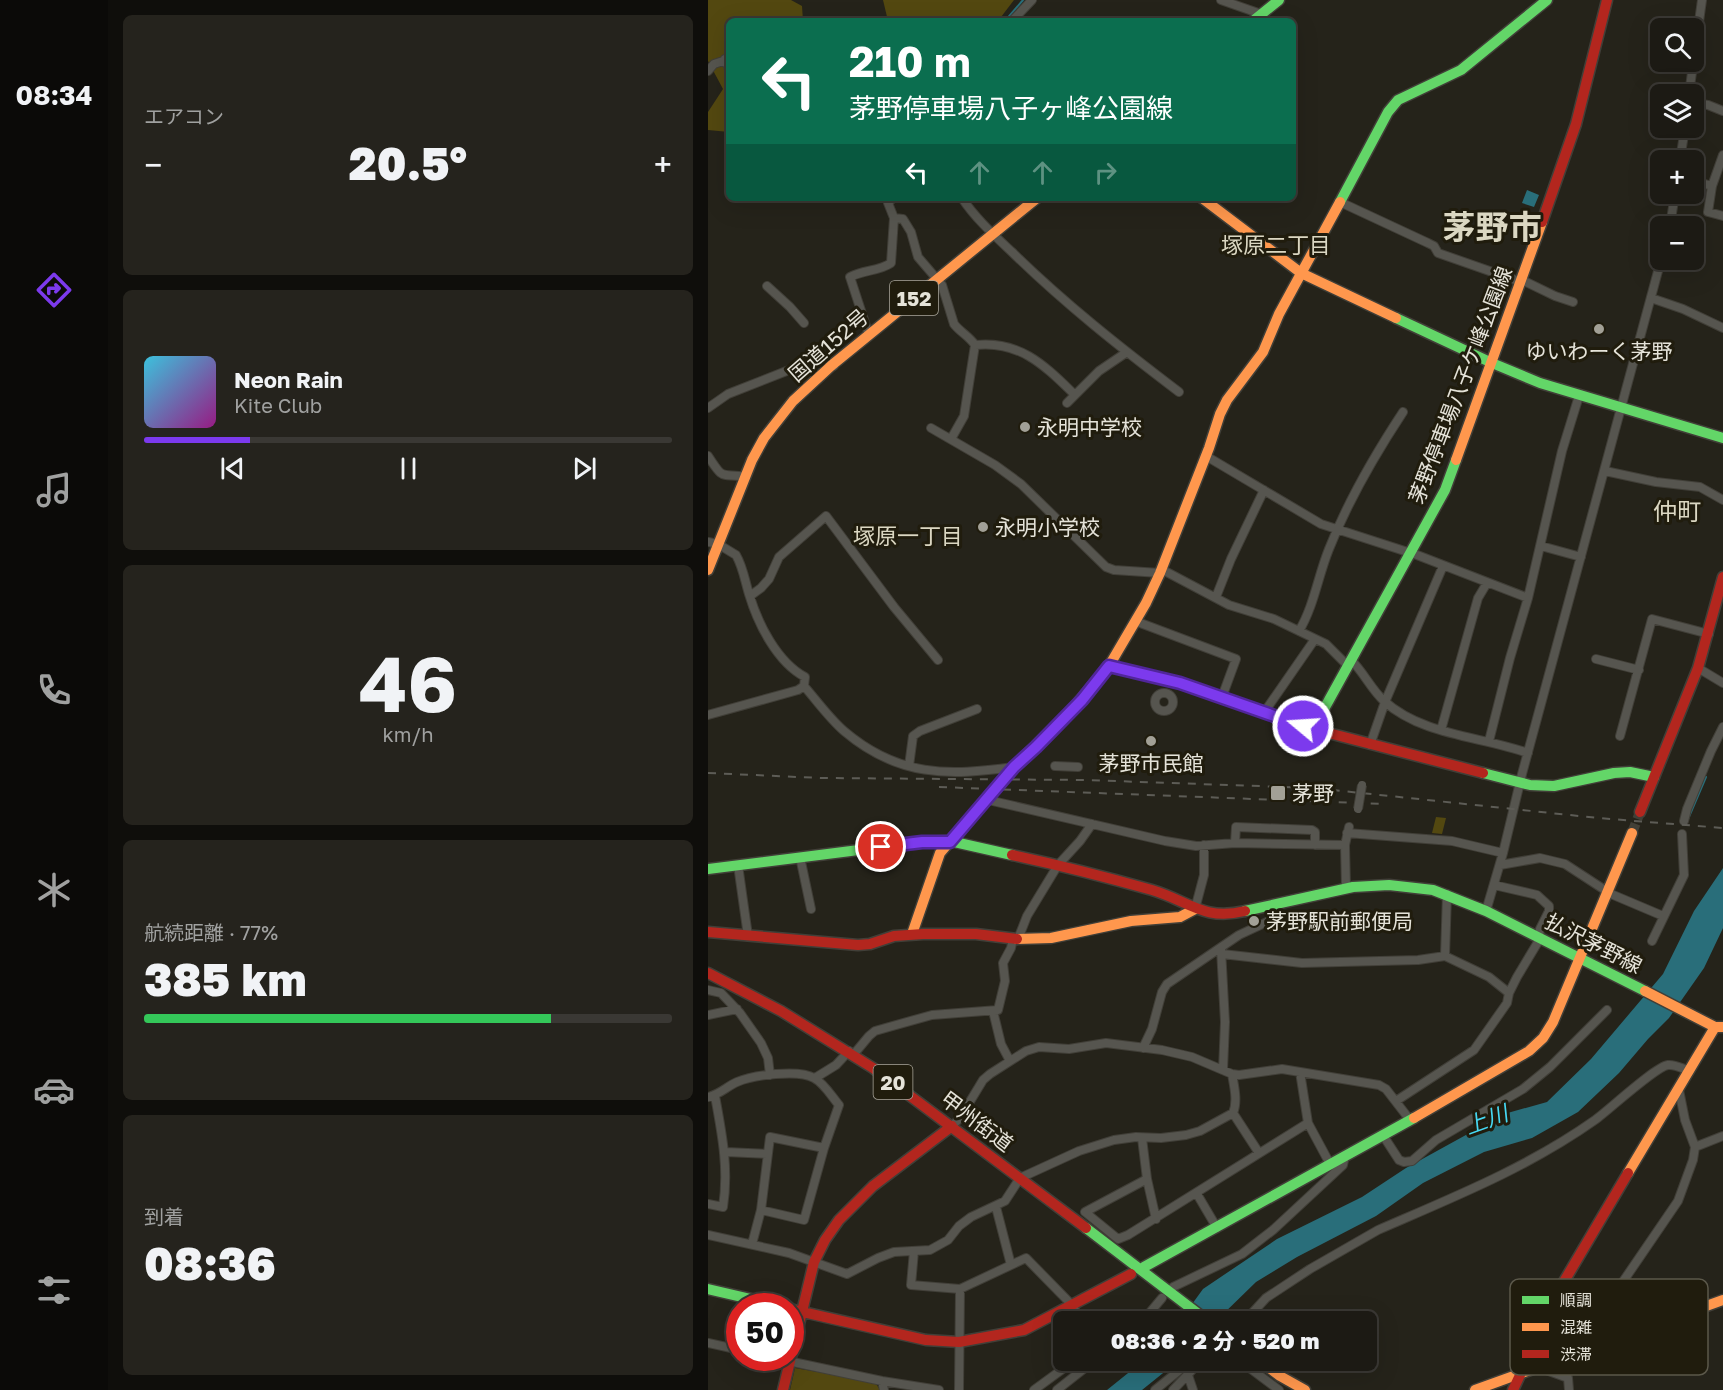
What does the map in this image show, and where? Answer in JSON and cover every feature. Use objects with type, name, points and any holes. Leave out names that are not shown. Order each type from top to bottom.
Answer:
[{"type":"main road","points":[[1257,18],[1279,0]]},
{"type":"main road","points":[[912,934],[939,857],[1014,767],[1082,700],[1109,666],[1146,603],[1224,407],[1263,352],[1300,273],[1388,112],[1398,100],[1461,70],[1547,0]]},
{"type":"main road","name":"茅野停車場八子ケ峰公園線","points":[[1313,729],[1445,490],[1576,124],[1607,0]]},
{"type":"main road","name":"国道152号","points":[[708,570],[713,543],[764,438],[784,411],[869,335],[1032,201]]},
{"type":"main road","points":[[1206,201],[1300,273],[1492,363],[1579,396],[1723,438]]},
{"type":"main road","points":[[1640,812],[1698,668],[1723,577]]},
{"type":"main road","points":[[1109,666],[1166,679],[1222,697],[1263,714],[1370,746],[1520,783],[1554,786],[1614,773],[1630,772],[1654,777]]},
{"type":"main road","points":[[1144,1267],[1528,1052],[1543,1038],[1553,1022],[1632,833]]},
{"type":"main road","points":[[708,869],[922,842],[950,842],[1058,865],[1131,884],[1155,891],[1213,915],[1228,915],[1346,888]]},
{"type":"main road","name":"払沢茅野線","points":[[1346,888],[1389,885],[1447,894],[1486,910],[1699,1018],[1721,1026]]},
{"type":"main road","points":[[708,932],[858,945],[912,934],[976,934],[1016,939],[1051,938],[1131,921],[1180,917],[1196,909]]},
{"type":"main road","name":"甲州街道","points":[[708,974],[759,997],[851,1053],[952,1126],[1194,1311]]},
{"type":"main road","points":[[1566,1279],[1678,1090],[1721,1026]]},
{"type":"main road","points":[[802,1293],[820,1246],[831,1228],[865,1193],[952,1126]]},
{"type":"main road","points":[[804,1312],[926,1340],[958,1342],[991,1338],[1024,1330],[1131,1275]]},
{"type":"main road","points":[[708,1290],[726,1294]]},
{"type":"main road","points":[[1708,1305],[1723,1300]]},
{"type":"main road","points":[[783,1390],[788,1371]]},
{"type":"main road","points":[[1273,1371],[1305,1390]]},
{"type":"main road","points":[[1475,1390],[1520,1375]]},
{"type":"main road","points":[[1513,1390],[1520,1375]]},
{"type":"street","points":[[1015,18],[1032,0]]},
{"type":"street","points":[[1221,0],[1257,18]]},
{"type":"street","points":[[1690,84],[1702,0]]},
{"type":"street","points":[[708,70],[714,63],[726,59]]},
{"type":"street","points":[[1704,104],[1723,111]]},
{"type":"street","points":[[1723,155],[1712,186],[1708,212],[1723,216]]},
{"type":"street","points":[[1704,184],[1712,186]]},
{"type":"street","points":[[869,335],[850,277],[866,270],[886,267],[891,263],[894,218],[888,203],[890,201]]},
{"type":"street","points":[[965,201],[993,234],[1039,279],[1179,392]]},
{"type":"street","points":[[1340,202],[1434,246],[1438,253],[1521,281],[1573,302]]},
{"type":"street","points":[[894,218],[903,219],[911,232],[918,257],[938,279],[954,324],[968,335],[975,345],[964,416],[951,439]]},
{"type":"street","points":[[1486,910],[1500,865],[1658,270]]},
{"type":"street","points":[[767,286],[804,323]]},
{"type":"street","points":[[1650,298],[1683,309],[1723,328]]},
{"type":"street","points":[[975,345],[1005,347],[1036,359],[1074,394]]},
{"type":"street","points":[[1067,402],[1099,371],[1127,352]]},
{"type":"street","points":[[708,408],[728,394],[817,359],[824,358],[835,366]]},
{"type":"street","points":[[1489,741],[1528,598],[1562,451],[1579,396]]},
{"type":"street","points":[[1299,631],[1307,618],[1328,550],[1337,530],[1378,451],[1403,412]]},
{"type":"street","points":[[931,428],[995,465],[1021,484],[1106,567],[1114,570],[1160,571],[1229,605],[1274,619],[1331,648],[1350,664],[1385,702],[1412,720],[1528,753]]},
{"type":"street","points":[[708,456],[722,475],[746,477]]},
{"type":"street","points":[[1206,456],[1322,524],[1411,554],[1528,598]]},
{"type":"street","points":[[1605,471],[1656,482],[1700,488],[1723,500]]},
{"type":"street","points":[[1216,597],[1231,559],[1264,490]]},
{"type":"street","points":[[750,596],[769,579],[780,557],[826,516],[894,607],[938,660]]},
{"type":"street","points":[[713,543],[736,555],[750,596],[768,637],[791,667],[805,677],[804,686],[844,730],[870,750],[894,763],[944,773],[1014,767]]},
{"type":"street","points":[[1541,546],[1581,557]]},
{"type":"street","points":[[1370,746],[1385,702],[1443,566]]},
{"type":"street","points":[[1441,730],[1478,598],[1487,583]]},
{"type":"street","points":[[1620,736],[1652,619],[1709,634]]},
{"type":"street","points":[[1135,621],[1236,659],[1222,697]]},
{"type":"street","points":[[1263,714],[1315,639]]},
{"type":"street","points":[[1596,659],[1639,670]]},
{"type":"street","points":[[1698,668],[1723,683]]},
{"type":"street","points":[[708,715],[769,699],[804,686]]},
{"type":"street","points":[[909,766],[914,736],[920,731],[977,709]]},
{"type":"street","points":[[1684,821],[1711,751],[1723,727]]},
{"type":"street","points":[[1055,766],[1078,766]]},
{"type":"street","points":[[1358,809],[1362,785]]},
{"type":"street","points":[[987,800],[1196,846],[1235,843],[1346,845]]},
{"type":"street","points":[[815,1078],[836,1065],[875,1031],[932,1015],[998,1010],[1005,981],[1003,963],[1027,916],[1058,865],[1092,824]]},
{"type":"street","points":[[1235,843],[1236,827],[1312,830],[1315,832],[1315,845]]},
{"type":"street","points":[[1346,888],[1348,830],[1452,841],[1503,853]]},
{"type":"street","points":[[1652,941],[1684,875],[1682,834]]},
{"type":"street","points":[[1196,909],[1204,875],[1204,845]]},
{"type":"street","points":[[800,857],[811,909]]},
{"type":"street","points":[[1500,865],[1540,858],[1565,864],[1607,891],[1636,906],[1663,916]]},
{"type":"street","points":[[738,865],[747,936]]},
{"type":"street","points":[[1396,1101],[1474,1050],[1507,1003],[1509,993],[1538,942],[1549,906],[1537,895],[1494,885]]},
{"type":"street","points":[[1445,956],[1447,894]]},
{"type":"street","points":[[1143,1048],[1152,1029],[1164,987],[1221,951],[1239,935],[1271,920],[1276,914],[1274,905]]},
{"type":"street","points":[[1221,951],[1302,963],[1419,960],[1445,956],[1489,977],[1509,993]]},
{"type":"street","points":[[1221,951],[1225,1022],[1223,1070]]},
{"type":"street","points":[[708,990],[722,993],[737,1009],[761,1043],[768,1059],[770,1075]]},
{"type":"street","points":[[708,1015],[737,1009]]},
{"type":"street","points":[[1386,1140],[1399,1160],[1412,1161],[1436,1140],[1523,1089],[1550,1067],[1607,1010]]},
{"type":"street","points":[[993,1011],[1001,1044],[1010,1061]]},
{"type":"street","points":[[952,1126],[960,1118],[983,1080],[1026,1051],[1039,1047],[1069,1049],[1106,1044],[1162,1050],[1192,1057],[1232,1074],[1282,1069],[1379,1085],[1386,1089],[1410,1120]]},
{"type":"street","points":[[1254,1311],[1266,1298],[1356,1242],[1523,1165],[1560,1144],[1604,1113],[1661,1067],[1674,1065],[1690,1071]]},
{"type":"street","points":[[1300,1072],[1308,1123],[1330,1164]]},
{"type":"street","points":[[708,1204],[723,1208],[726,1193],[726,1152],[711,1096],[738,1082],[770,1075],[800,1074],[815,1078],[839,1105],[824,1148],[804,1220],[761,1210]]},
{"type":"street","points":[[708,1235],[789,1253],[847,1274],[894,1252],[930,1250],[948,1240],[965,1222],[1005,1201],[1020,1178],[1079,1151],[1114,1140],[1161,1138],[1200,1131],[1233,1113],[1235,1098],[1232,1074]]},
{"type":"street","points":[[1625,1279],[1678,1201],[1694,1160],[1695,1147],[1685,1120],[1678,1090]]},
{"type":"street","points":[[1233,1113],[1259,1153]]},
{"type":"street","points":[[1147,1179],[1085,1212],[1118,1239],[1197,1194],[1308,1123]]},
{"type":"street","points":[[1695,1147],[1723,1136]]},
{"type":"street","points":[[752,1244],[761,1210],[766,1154],[770,1137],[824,1148]]},
{"type":"street","points":[[1142,1138],[1147,1179],[1156,1219]]},
{"type":"street","points":[[726,1152],[766,1154]]},
{"type":"street","points":[[1173,1287],[1220,1266],[1254,1245],[1343,1165],[1345,1156]]},
{"type":"street","points":[[1197,1194],[1216,1228]]},
{"type":"street","points":[[996,1207],[1011,1265]]},
{"type":"street","points":[[914,1251],[911,1285],[960,1289],[1026,1258],[1076,1311]]},
{"type":"street","points":[[959,1390],[960,1289]]},
{"type":"street","points":[[1151,1311],[1162,1298]]},
{"type":"street","points":[[708,1343],[726,1347]]},
{"type":"street","points":[[804,1364],[939,1390]]},
{"type":"street","points":[[1034,1390],[1060,1371]]},
{"type":"street","points":[[1057,1390],[1081,1371]]},
{"type":"street","points":[[1155,1390],[1178,1371]]},
{"type":"street","points":[[1173,1390],[1193,1371]]},
{"type":"street","points":[[1254,1371],[1279,1390]]},
{"type":"street","points":[[1188,1375],[1193,1390]]},
{"type":"street","points":[[1560,1375],[1568,1378],[1569,1390]]},
{"type":"street","points":[[882,1380],[884,1390]]},
{"type":"shaded area","points":[[708,0],[791,0],[802,6],[803,18],[726,18],[726,132],[708,130],[708,112],[723,89],[708,61]]},
{"type":"shaded area","points":[[883,0],[1014,0],[1000,18],[887,18]]},
{"type":"shaded area","points":[[1436,817],[1446,818],[1442,834],[1432,833]]},
{"type":"shaded area","points":[[804,1370],[875,1382],[880,1390],[790,1390],[794,1371]]},
{"type":"water","points":[[1527,190],[1539,195],[1534,207],[1522,203]]},
{"type":"water","points":[[1723,868],[1723,928],[1704,968],[1669,1018],[1619,1073],[1578,1112],[1532,1138],[1484,1152],[1423,1183],[1376,1216],[1297,1257],[1256,1282],[1226,1311],[1187,1311],[1203,1289],[1277,1239],[1362,1197],[1406,1168],[1504,1114],[1547,1102],[1591,1059],[1663,974],[1694,911]]},
{"type":"water","points":[[1131,1371],[1166,1371],[1142,1390],[1107,1390]]},
{"type":"waterway","points":[[1008,18],[1023,0]]},
{"type":"waterway","points":[[1688,819],[1706,777]]},
{"type":"tunnel","points":[[1632,833],[1640,812]]},
{"type":"railway","points":[[708,773],[821,778],[1085,780],[1314,788],[1598,818],[1723,828]]},
{"type":"railway","points":[[939,787],[1385,804]]},
{"type":"traffic: fast","points":[[1257,18],[1279,0]]},
{"type":"traffic: fast","points":[[1340,202],[1388,112],[1398,100],[1461,70],[1547,0]]},
{"type":"traffic: fast","points":[[1396,318],[1540,383],[1723,438]]},
{"type":"traffic: fast","points":[[1313,729],[1445,490],[1456,460]]},
{"type":"traffic: fast","points":[[1483,773],[1530,785],[1554,786],[1614,773],[1630,772],[1654,777]]},
{"type":"traffic: fast","points":[[708,869],[922,842],[950,841],[1012,855]]},
{"type":"traffic: fast","points":[[1245,911],[1353,887],[1389,885],[1433,890],[1486,911],[1645,991]]},
{"type":"traffic: fast","points":[[1144,1267],[1414,1118]]},
{"type":"traffic: fast","points":[[1086,1228],[1195,1311]]},
{"type":"traffic: fast","points":[[708,1289],[726,1293]]},
{"type":"traffic: slow","points":[[708,570],[752,460],[764,438],[793,401],[832,365],[1033,201]]},
{"type":"traffic: slow","points":[[1206,201],[1301,273],[1396,318]]},
{"type":"traffic: slow","points":[[1109,666],[1146,603],[1160,573],[1220,414],[1227,400],[1263,352],[1279,314],[1340,202]]},
{"type":"traffic: slow","points":[[1456,460],[1542,222]]},
{"type":"traffic: slow","points":[[912,934],[940,853],[1014,767],[1071,711]]},
{"type":"traffic: slow","points":[[1414,1118],[1529,1051],[1543,1038],[1553,1022],[1632,833]]},
{"type":"traffic: slow","points":[[1017,939],[1051,938],[1131,921],[1180,917],[1195,909]]},
{"type":"traffic: slow","points":[[1645,991],[1715,1027],[1723,1027]]},
{"type":"traffic: slow","points":[[1628,1173],[1715,1027]]},
{"type":"traffic: slow","points":[[1708,1305],[1723,1300]]},
{"type":"traffic: slow","points":[[1273,1371],[1305,1390]]},
{"type":"traffic: slow","points":[[1475,1390],[1516,1375]]},
{"type":"traffic: jam","points":[[1542,222],[1576,124],[1607,0]]},
{"type":"traffic: jam","points":[[1640,812],[1698,668],[1723,577]]},
{"type":"traffic: jam","points":[[1071,711],[1109,666],[1180,683],[1313,729],[1483,773]]},
{"type":"traffic: jam","points":[[1012,855],[1152,890],[1207,912],[1245,911]]},
{"type":"traffic: jam","points":[[708,932],[858,945],[870,944],[894,936],[923,934],[976,934],[1017,939]]},
{"type":"traffic: jam","points":[[708,973],[781,1011],[873,1068],[1086,1228]]},
{"type":"traffic: jam","points":[[783,1390],[814,1262],[825,1240],[839,1220],[873,1186],[952,1126]]},
{"type":"traffic: jam","points":[[1565,1279],[1628,1173]]},
{"type":"traffic: jam","points":[[804,1312],[926,1340],[959,1342],[1024,1330],[1131,1274]]},
{"type":"traffic: jam","points":[[1513,1390],[1520,1375]]},
{"type":"place","name":"ゆいわーく茅野","points":[[1599,329]]},
{"type":"place","name":"永明中学校","points":[[1025,427]]},
{"type":"place","name":"永明小学校","points":[[983,527]]},
{"type":"place","name":"茅野市民館","points":[[1151,741]]},
{"type":"place","name":"茅野","points":[[1278,793]]},
{"type":"place","name":"茅野駅前郵便局","points":[[1254,921]]},
{"type":"district","name":"茅野市","points":[[1492,226]]},
{"type":"district","name":"塚原二丁目","points":[[1276,244]]},
{"type":"district","name":"仲町","points":[[1677,510]]},
{"type":"district","name":"塚原一丁目","points":[[908,535]]},
{"type":"route","points":[[881,847],[922,842],[950,842],[1014,767],[1082,700],[1109,666],[1180,683],[1263,714],[1303,726]]},
{"type":"water label","name":"上川","points":[[1486,1119]]}]
